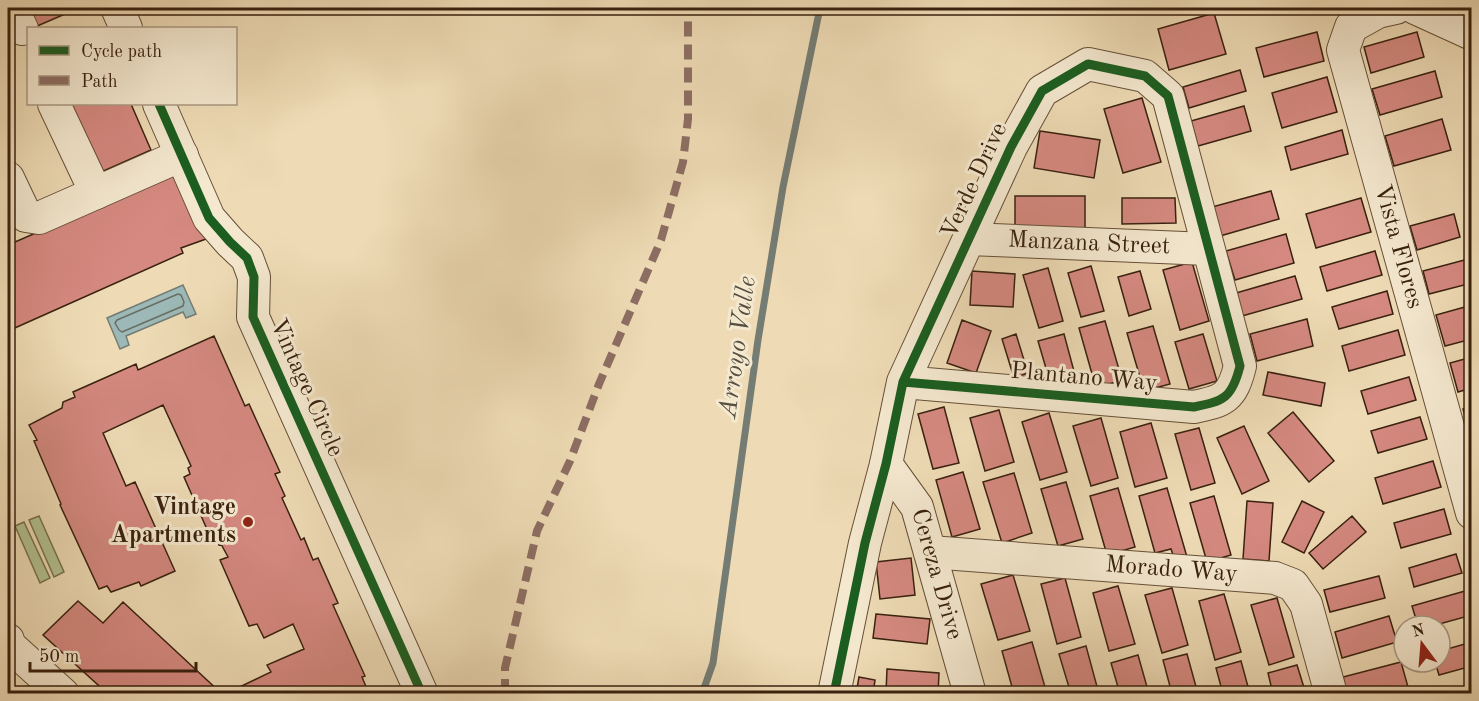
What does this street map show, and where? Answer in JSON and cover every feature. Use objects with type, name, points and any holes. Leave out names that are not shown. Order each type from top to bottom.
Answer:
[{"type":"street","points":[[117,8],[126,27]]},
{"type":"street","name":"Vista Flores","points":[[1396,8],[1378,12],[1351,27],[1343,50],[1472,513]]},
{"type":"street","points":[[1415,8],[1472,34]]},
{"type":"street","name":"Verde Drive","points":[[834,693],[865,543],[886,464],[903,382],[1011,147],[1042,91],[1088,64],[1144,76],[1168,96],[1240,366]]},
{"type":"street","points":[[54,105],[96,193]]},
{"type":"street","name":"Vintage Circle","points":[[159,105],[209,218],[248,258],[254,277],[253,317],[422,693]]},
{"type":"street","points":[[8,178],[26,216],[39,218],[182,155]]},
{"type":"street","name":"Manzana Street","points":[[969,239],[1208,249]]},
{"type":"street","name":"Plantano Way","points":[[903,382],[1194,407],[1219,402],[1235,386],[1240,366]]},
{"type":"street","name":"Cereza Drive","points":[[886,464],[917,507],[970,693]]},
{"type":"street","name":"Morado Way","points":[[930,552],[1275,579],[1293,585],[1306,604],[1331,693]]},
{"type":"street","points":[[8,640],[9,645],[63,693]]},
{"type":"green space","points":[[39,516],[64,572],[54,577],[29,520]]},
{"type":"green space","points":[[24,522],[50,578],[40,583],[15,526]]},
{"type":"water","points":[[183,285],[196,314],[186,318],[183,312],[126,336],[129,345],[120,349],[107,318]]},
{"type":"building","points":[[26,8],[79,8],[35,27]]},
{"type":"building","points":[[1464,8],[1472,8],[1472,17],[1461,12]]},
{"type":"building","points":[[1214,13],[1226,54],[1169,70],[1158,29]]},
{"type":"building","points":[[1317,32],[1324,61],[1264,77],[1256,48]]},
{"type":"building","points":[[1417,32],[1424,57],[1371,73],[1364,47]]},
{"type":"building","points":[[1240,70],[1246,91],[1189,108],[1183,87]]},
{"type":"building","points":[[1435,71],[1442,97],[1380,115],[1372,89]]},
{"type":"building","points":[[1327,77],[1337,112],[1282,128],[1272,93]]},
{"type":"building","points":[[1142,98],[1161,162],[1123,173],[1104,109]]},
{"type":"building","points":[[68,105],[131,105],[151,150],[99,173]]},
{"type":"building","points":[[1244,106],[1251,131],[1198,146],[1191,121]]},
{"type":"building","points":[[1442,119],[1451,150],[1394,166],[1385,136]]},
{"type":"building","points":[[1342,130],[1348,154],[1291,170],[1285,147]]},
{"type":"building","points":[[1040,131],[1100,140],[1094,178],[1034,168]]},
{"type":"building","points":[[176,172],[206,239],[181,248],[183,253],[8,331],[8,245]]},
{"type":"building","points":[[1271,191],[1279,219],[1220,236],[1212,207]]},
{"type":"building","points":[[1015,196],[1085,196],[1085,230],[1015,229]]},
{"type":"building","points":[[1122,198],[1175,198],[1176,223],[1122,224]]},
{"type":"building","points":[[1361,198],[1371,232],[1316,248],[1306,214]]},
{"type":"building","points":[[1454,214],[1460,237],[1417,250],[1410,226]]},
{"type":"building","points":[[1286,234],[1294,263],[1235,280],[1226,251]]},
{"type":"building","points":[[1375,251],[1382,275],[1327,291],[1320,267]]},
{"type":"building","points":[[1472,258],[1472,283],[1429,294],[1423,271]]},
{"type":"building","points":[[1192,262],[1209,321],[1180,330],[1163,270]]},
{"type":"building","points":[[1091,266],[1104,311],[1081,317],[1068,273]]},
{"type":"building","points":[[1048,268],[1063,321],[1039,328],[1023,275]]},
{"type":"building","points":[[972,271],[1015,274],[1013,307],[970,305]]},
{"type":"building","points":[[1140,271],[1151,309],[1129,316],[1118,277]]},
{"type":"building","points":[[1295,276],[1302,299],[1242,316],[1236,293]]},
{"type":"building","points":[[1387,291],[1393,314],[1339,329],[1332,307]]},
{"type":"building","points":[[1472,305],[1472,339],[1445,346],[1436,315]]},
{"type":"building","points":[[1307,319],[1313,346],[1257,361],[1250,334]]},
{"type":"building","points":[[962,320],[991,331],[976,373],[947,363]]},
{"type":"building","points":[[1105,321],[1122,380],[1096,388],[1079,328]]},
{"type":"building","points":[[1153,326],[1170,384],[1144,391],[1127,333]]},
{"type":"building","points":[[1398,330],[1405,355],[1349,371],[1342,346]]},
{"type":"building","points":[[1016,334],[1028,373],[1014,378],[1002,339]]},
{"type":"building","points":[[1064,334],[1075,375],[1050,382],[1038,341]]},
{"type":"building","points":[[1203,334],[1217,381],[1189,389],[1175,342]]},
{"type":"building","name":"Vintage Apartments","points":[[214,336],[245,406],[249,404],[280,472],[275,474],[285,496],[282,498],[301,540],[304,538],[313,560],[318,558],[338,603],[333,605],[365,676],[362,677],[369,694],[225,694],[271,672],[267,665],[304,649],[293,624],[264,638],[257,624],[249,626],[220,560],[228,557],[221,544],[219,545],[217,541],[213,543],[184,477],[190,474],[188,468],[191,466],[163,405],[103,433],[126,486],[135,482],[175,571],[141,586],[139,582],[111,592],[107,586],[99,589],[60,505],[34,441],[37,440],[29,425],[62,408],[63,402],[75,397],[73,392],[136,364],[138,370]]},
{"type":"building","points":[[1472,357],[1472,388],[1458,392],[1450,363]]},
{"type":"building","points":[[1268,372],[1325,383],[1321,406],[1263,395]]},
{"type":"building","points":[[1409,377],[1416,400],[1368,414],[1361,391]]},
{"type":"building","points":[[1472,406],[1472,438],[1471,439],[1463,409]]},
{"type":"building","points":[[944,407],[959,463],[933,469],[918,414]]},
{"type":"building","points":[[999,410],[1014,462],[985,471],[970,418]]},
{"type":"building","points":[[1293,412],[1334,461],[1309,482],[1268,433]]},
{"type":"building","points":[[1049,413],[1067,472],[1040,480],[1022,422]]},
{"type":"building","points":[[1420,417],[1427,439],[1378,453],[1371,431]]},
{"type":"building","points":[[1101,418],[1118,478],[1091,486],[1073,426]]},
{"type":"building","points":[[1151,423],[1167,478],[1135,487],[1120,432]]},
{"type":"building","points":[[1244,426],[1269,481],[1242,494],[1217,438]]},
{"type":"building","points":[[1199,428],[1215,483],[1191,490],[1175,434]]},
{"type":"building","points":[[1433,461],[1441,487],[1383,504],[1375,478]]},
{"type":"building","points":[[963,472],[980,529],[952,537],[936,480]]},
{"type":"building","points":[[1014,473],[1032,533],[1002,543],[983,482]]},
{"type":"building","points":[[1066,482],[1083,539],[1058,546],[1041,489]]},
{"type":"building","points":[[1118,488],[1135,547],[1107,555],[1090,496]]},
{"type":"building","points":[[1167,488],[1187,557],[1175,561],[1171,549],[1155,553],[1139,496]]},
{"type":"building","points":[[1214,496],[1231,555],[1207,562],[1190,503]]},
{"type":"building","points":[[1247,501],[1273,503],[1269,561],[1243,559]]},
{"type":"building","points":[[1302,501],[1324,512],[1304,553],[1282,542]]},
{"type":"building","points":[[1444,509],[1451,534],[1401,548],[1394,523]]},
{"type":"building","points":[[1352,516],[1366,532],[1323,569],[1309,553]]},
{"type":"building","points":[[1456,554],[1462,573],[1414,587],[1409,568]]},
{"type":"building","points":[[911,558],[915,595],[880,599],[876,562]]},
{"type":"building","points":[[1013,575],[1030,631],[998,640],[981,584]]},
{"type":"building","points":[[1379,576],[1385,598],[1330,612],[1324,590]]},
{"type":"building","points":[[1065,578],[1081,637],[1057,644],[1041,584]]},
{"type":"building","points":[[1118,586],[1135,644],[1109,651],[1093,593]]},
{"type":"building","points":[[1172,588],[1188,645],[1162,653],[1145,595]]},
{"type":"building","points":[[1472,589],[1472,615],[1452,620],[1452,614],[1414,614],[1412,606]]},
{"type":"building","points":[[1224,594],[1241,652],[1215,660],[1199,601]]},
{"type":"building","points":[[1277,598],[1294,657],[1269,665],[1251,605]]},
{"type":"building","name":"Vintage Apartments","points":[[78,601],[103,623],[123,602],[222,694],[108,694],[43,635]]},
{"type":"building","points":[[876,614],[930,619],[927,644],[873,638]]},
{"type":"building","points":[[1389,616],[1392,626],[1392,643],[1342,658],[1335,632]]},
{"type":"building","points":[[1032,642],[1047,694],[1014,694],[1002,651]]},
{"type":"building","points":[[1472,642],[1472,666],[1452,671],[1452,648]]},
{"type":"building","points":[[1086,646],[1099,694],[1071,694],[1059,654]]},
{"type":"building","points":[[1187,654],[1198,694],[1172,694],[1163,660]]},
{"type":"building","points":[[1138,655],[1149,694],[1120,694],[1111,663]]},
{"type":"building","points":[[1241,661],[1250,694],[1223,694],[1216,668]]},
{"type":"building","points":[[1392,664],[1392,674],[1404,674],[1408,687],[1385,694],[1347,694],[1343,677]]},
{"type":"building","points":[[1297,665],[1306,694],[1273,694],[1268,673]]},
{"type":"building","points":[[887,669],[939,673],[938,694],[886,693]]},
{"type":"building","points":[[859,677],[875,680],[873,694],[856,694]]},
{"type":"waterway","name":"Arroyo Valle","points":[[702,694],[713,663],[758,340],[783,187],[820,8]]},
{"type":"marked path","points":[[505,694],[505,668],[537,531],[570,461],[599,384],[661,240],[683,162],[688,119],[688,8]]},
{"type":"cycle path","points":[[834,694],[865,543],[886,464],[903,382],[1011,147],[1042,91],[1088,64],[1145,76],[1168,96],[1240,366],[1230,391],[1220,400],[1194,407],[903,382]]},
{"type":"cycle path","points":[[159,105],[209,218],[247,258],[254,277],[253,317],[422,694]]},
{"type":"place","name":"Vintage Apartments","points":[[248,522]]}]
